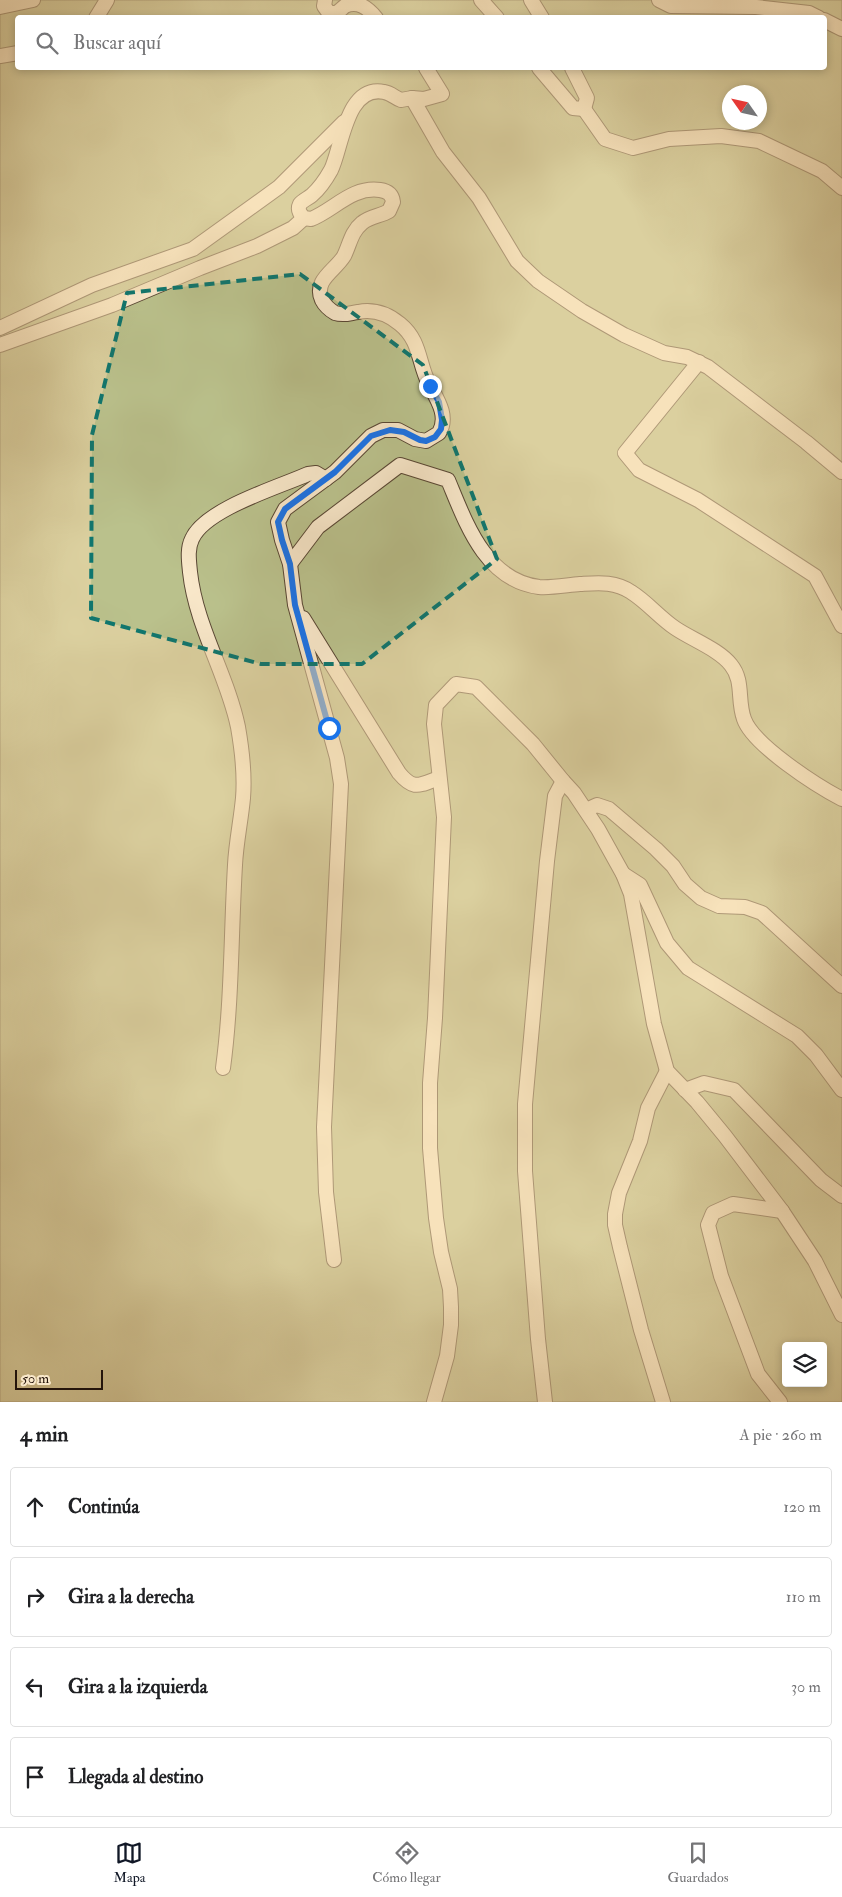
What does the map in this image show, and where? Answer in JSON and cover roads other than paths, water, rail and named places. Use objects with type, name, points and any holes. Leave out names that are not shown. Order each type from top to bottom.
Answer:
[{"type":"street","points":[[0,7],[33,0]]},
{"type":"street","points":[[98,15],[107,0]]},
{"type":"street","points":[[325,0],[324,6],[329,13],[336,13],[349,4],[358,2],[366,6],[374,15]]},
{"type":"street","points":[[481,0],[494,15]]},
{"type":"street","points":[[531,0],[540,15]]},
{"type":"street","points":[[659,0],[671,6],[737,7],[808,12],[814,15]]},
{"type":"street","points":[[737,7],[754,0]]},
{"type":"street","points":[[827,22],[842,29]]},
{"type":"street","points":[[0,56],[15,53]]},
{"type":"street","points":[[0,328],[92,285],[193,249],[279,187],[348,118],[360,99],[371,92],[383,91],[401,100],[442,94],[427,70]]},
{"type":"street","points":[[541,70],[573,108],[584,109],[605,139],[633,148],[669,139],[721,136],[759,141],[822,171],[842,188]]},
{"type":"street","points":[[573,70],[587,98],[584,109]]},
{"type":"street","points":[[412,98],[443,152],[479,198],[517,261],[527,272],[549,289],[624,335],[664,353],[676,354],[699,362],[800,437],[842,472]]},
{"type":"street","points":[[304,218],[299,212],[300,204],[319,188],[330,172],[348,118]]},
{"type":"street","points":[[0,345],[112,305],[257,246],[293,228],[304,218],[314,218],[358,192],[376,189],[384,191],[390,195],[393,202],[389,211],[367,219],[353,234],[341,260],[323,278],[320,295],[325,305],[338,314],[375,312],[388,316],[408,332],[418,348],[427,380],[439,402],[442,420],[439,434],[426,441],[398,430],[377,433],[365,440],[349,459],[326,479],[285,509],[278,522],[290,564],[295,605],[337,758],[341,784],[324,1128],[326,1192],[334,1260]]},
{"type":"street","points":[[699,362],[625,453],[639,470],[698,500],[815,576],[842,626]]},
{"type":"street","points":[[290,564],[318,527],[400,465],[448,480],[474,540],[487,558],[509,575],[521,582],[540,587],[599,582],[620,585],[634,594],[673,627],[725,657],[737,674],[741,688],[744,721],[752,734],[800,773],[842,799]]},
{"type":"street","points":[[223,1068],[230,1000],[235,863],[243,796],[243,760],[241,741],[232,706],[194,600],[189,565],[189,547],[193,536],[201,525],[235,506],[308,474],[316,473],[326,479]]},
{"type":"street","points":[[295,605],[399,773],[407,782],[417,786],[439,778]]},
{"type":"street","points":[[434,1402],[447,1356],[451,1326],[450,1288],[441,1252],[436,1218],[430,1148],[430,1083],[444,825],[443,799],[439,778],[439,757],[434,724],[436,705],[456,684],[476,687],[533,744],[586,810],[623,874],[631,894],[654,1024],[668,1071],[725,1136],[782,1211],[816,1260],[842,1316]]},
{"type":"street","points":[[545,1402],[524,1171],[525,1104],[548,852],[555,796],[562,782]]},
{"type":"street","points":[[586,810],[598,805],[609,809],[665,857],[685,884],[701,898],[719,906],[754,909],[769,918],[842,986]]},
{"type":"street","points":[[623,874],[640,885],[667,943],[688,968],[797,1036],[816,1055],[842,1090]]},
{"type":"street","points":[[663,1402],[641,1330],[617,1236],[615,1219],[619,1193],[637,1149],[648,1108],[668,1071]]},
{"type":"street","points":[[685,1090],[704,1083],[734,1090],[821,1180],[842,1196]]},
{"type":"street","points":[[780,1402],[758,1374],[721,1276],[708,1225],[713,1213],[733,1204],[782,1211]]}]
